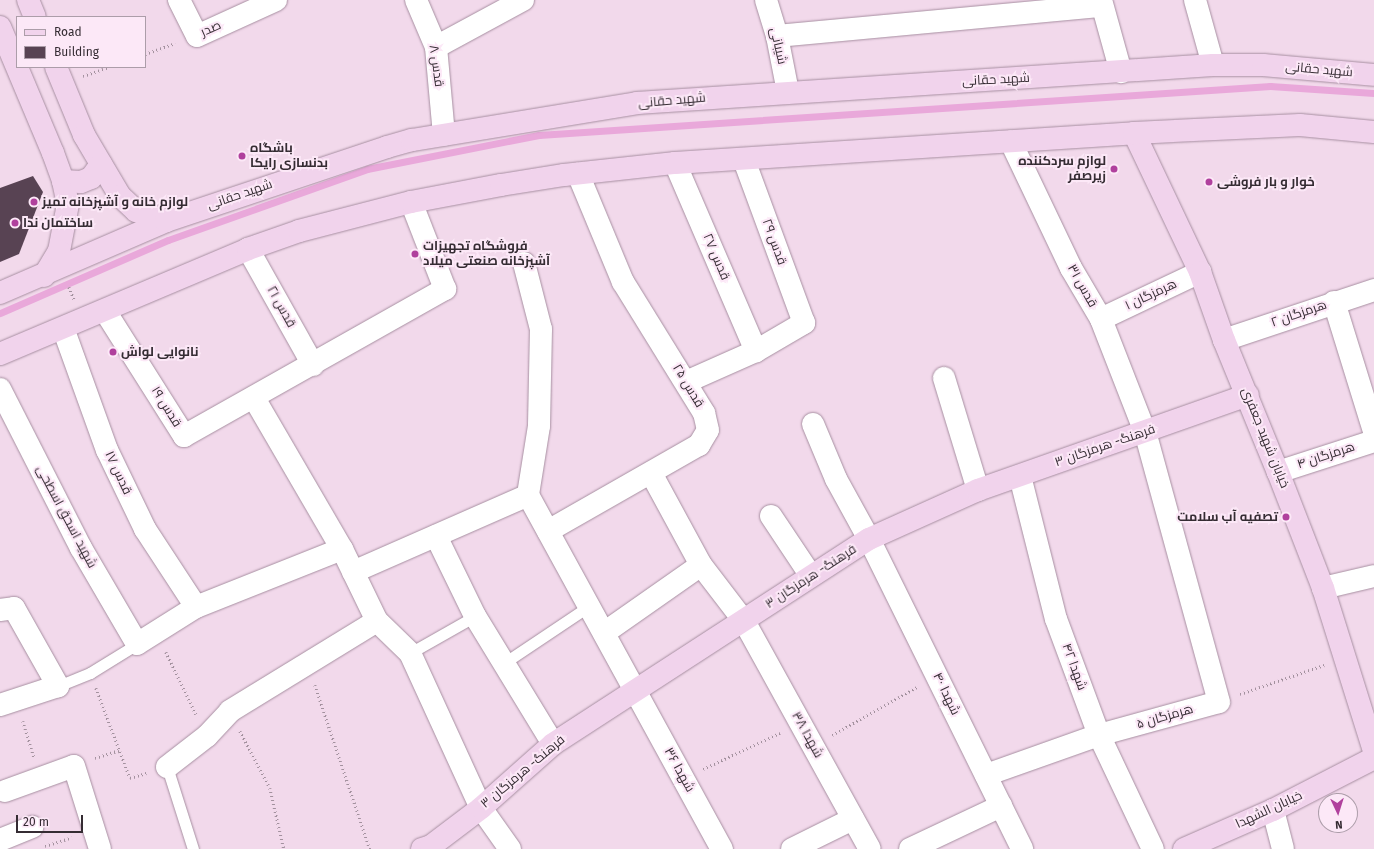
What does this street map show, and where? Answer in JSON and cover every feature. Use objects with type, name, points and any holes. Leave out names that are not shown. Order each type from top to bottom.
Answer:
[{"type":"main road","points":[[28,0],[35,16]]},
{"type":"main road","points":[[0,27],[16,66]]},
{"type":"main road","name":"شهید حقانی","points":[[0,293],[53,272],[166,220],[325,166],[412,140],[638,104],[788,92],[1213,65],[1263,65],[1374,75]]},
{"type":"main road","points":[[17,68],[63,181],[68,204],[66,227],[53,272]]},
{"type":"main road","points":[[56,68],[84,135],[120,196],[136,211],[166,220]]},
{"type":"main road","points":[[0,354],[105,311],[248,249],[299,231],[411,202],[578,174],[675,163],[744,160],[1134,133],[1300,125],[1374,132]]},
{"type":"main road","name":"خیابان شهید جعفری","points":[[1134,133],[1200,272],[1224,340],[1248,395],[1278,472],[1323,588],[1374,751]]},
{"type":"main road","points":[[63,181],[81,182],[91,178],[101,164]]},
{"type":"main road","name":"فرهنگ- هرمزگان ۳","points":[[422,849],[430,846],[481,808],[553,744],[636,692],[869,538],[978,490],[1248,395]]},
{"type":"main road","name":"خیابان الشهدا","points":[[1184,849],[1273,810],[1374,758]]},
{"type":"street","points":[[180,0],[196,36]]},
{"type":"street","name":"صدر","points":[[196,36],[276,0]]},
{"type":"street","name":"قدس ۸","points":[[416,0],[436,47],[444,135]]},
{"type":"street","points":[[436,47],[523,0]]},
{"type":"street","name":"شیبانی","points":[[766,0],[777,36],[788,92]]},
{"type":"street","points":[[1195,0],[1213,65]]},
{"type":"street","points":[[777,36],[1102,3],[1121,72]]},
{"type":"street","name":"قدس ۳۱","points":[[1011,142],[1071,268],[1101,319],[1145,432],[1219,702]]},
{"type":"street","name":"قدس ۲۹","points":[[744,160],[804,323],[756,351]]},
{"type":"street","name":"قدس ۲۷","points":[[675,163],[756,351]]},
{"type":"street","name":"قدس ۲۵","points":[[548,532],[700,445],[708,430],[704,413],[623,282],[578,174]]},
{"type":"street","points":[[411,202],[445,289],[254,398],[342,549],[377,622],[410,653],[481,808],[510,849]]},
{"type":"street","name":"قدس ۲۱","points":[[248,249],[313,365]]},
{"type":"street","points":[[353,572],[528,495],[539,426],[541,330],[524,263]]},
{"type":"street","name":"هرمزگان ۱","points":[[1101,319],[1200,272]]},
{"type":"street","name":"هرمزگان ۲","points":[[1224,340],[1334,302],[1374,290]]},
{"type":"street","points":[[1334,302],[1374,431]]},
{"type":"street","name":"قدس ۱۹","points":[[105,311],[184,436],[254,398]]},
{"type":"street","name":"قدس ۱۷","points":[[73,324],[106,450],[141,522],[196,607]]},
{"type":"street","points":[[686,382],[756,351]]},
{"type":"street","points":[[944,378],[978,490]]},
{"type":"street","name":"شهید اسحق اسطحی","points":[[0,389],[81,548],[137,644]]},
{"type":"street","name":"شهدا ۴۰","points":[[813,424],[836,479],[869,538],[1022,849]]},
{"type":"street","name":"هرمزگان ۴","points":[[1278,472],[1374,441]]},
{"type":"street","name":"شهدا ۳۸","points":[[651,473],[701,565],[744,621],[870,849]]},
{"type":"street","name":"شهدا ۴۲","points":[[1020,476],[1056,619],[1098,735],[1153,849]]},
{"type":"street","name":"شهدا ۳۶","points":[[528,495],[722,849]]},
{"type":"street","points":[[771,516],[811,576]]},
{"type":"street","points":[[436,536],[475,616],[553,744]]},
{"type":"street","points":[[137,644],[196,607],[342,549]]},
{"type":"street","points":[[604,632],[701,565]]},
{"type":"street","points":[[1323,588],[1374,576]]},
{"type":"street","points":[[0,610],[14,608],[58,686],[8,702]]},
{"type":"street","points":[[167,766],[207,736],[230,711],[377,622]]},
{"type":"street","name":"هرمزگان ۵","points":[[986,775],[1098,735],[1219,702]]},
{"type":"street","points":[[6,790],[74,766],[97,839]]},
{"type":"street","points":[[910,849],[1001,806]]},
{"type":"street","points":[[1273,810],[1283,849]]},
{"type":"street","points":[[792,849],[853,819]]},
{"type":"street","points":[[0,840],[32,827]]},
{"type":"lane","points":[[504,663],[589,606]]},
{"type":"lane","points":[[410,653],[475,616]]},
{"type":"lane","points":[[58,686],[90,672],[137,644]]},
{"type":"lane","points":[[167,766],[193,849]]},
{"type":"path","name":"صدر","points":[[146,54],[196,36]]},
{"type":"path","points":[[53,272],[73,324]]},
{"type":"path","points":[[156,632],[207,736]]},
{"type":"path","points":[[1219,702],[1345,658]]},
{"type":"path","points":[[308,664],[370,849]]},
{"type":"path","points":[[90,672],[130,778],[167,766]]},
{"type":"path","points":[[813,746],[937,675]]},
{"type":"path","points":[[8,702],[41,778]]},
{"type":"path","points":[[230,711],[270,788],[284,849]]},
{"type":"path","points":[[683,778],[801,724]]},
{"type":"path","points":[[32,827],[38,849],[97,839]]},
{"type":"building","name":"ساختمان ندا","points":[[33,176],[43,192],[19,254],[0,262],[0,188]]},
{"type":"waterway","points":[[0,313],[168,240],[367,169],[539,135],[1270,86],[1374,93]]},
{"type":"place","name":"باشگاه بدنسازی رایکا","points":[[242,156]]},
{"type":"place","name":"لوازم سردکننده زیرصفر","points":[[1114,169]]},
{"type":"place","name":"خوار و بار فروشی","points":[[1209,182]]},
{"type":"place","name":"لوازم خانه و آشپزخانه تمیز","points":[[34,202]]},
{"type":"place","name":"ساختمان ندا","points":[[15,223]]},
{"type":"place","name":"فروشگاه تجهیزات آشپزخانه صنعتی میلاد","points":[[415,254]]},
{"type":"place","name":"نانوایی لواش","points":[[113,352]]},
{"type":"place","name":"تصفیه آب سلامت","points":[[1286,517]]}]
